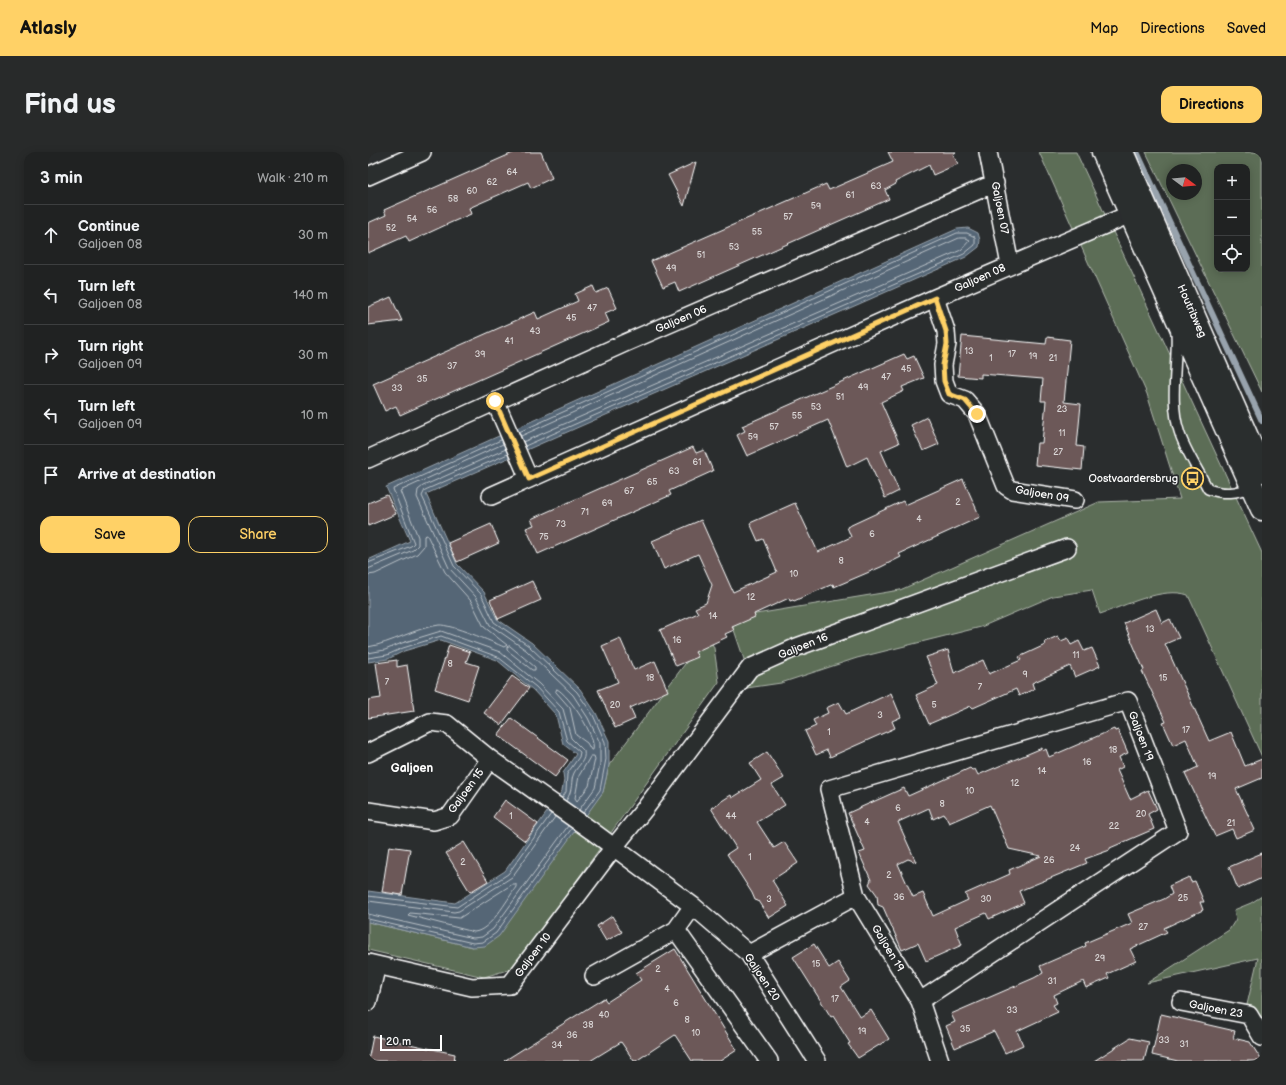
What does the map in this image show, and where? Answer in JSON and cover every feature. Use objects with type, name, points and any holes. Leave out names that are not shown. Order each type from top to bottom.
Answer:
[{"type":"main road","name":"Houtribweg","points":[[1103,152],[1138,211],[1259,480],[1262,509]]},
{"type":"main road","name":"Houtribweg","points":[[1122,152],[1138,211],[1174,311],[1259,480]]},
{"type":"street","points":[[368,176],[422,152]]},
{"type":"street","name":"Galjoen 07","points":[[988,152],[1010,265]]},
{"type":"street","name":"Galjoen 06","points":[[370,453],[495,401],[657,329],[995,183]]},
{"type":"street","name":"Galjoen 08","points":[[491,496],[526,471],[1138,211]]},
{"type":"street","name":"Galjoen 09","points":[[935,298],[946,331],[947,344],[943,365],[944,381],[949,394],[965,400],[977,414],[1006,486],[1012,490],[1075,500]]},
{"type":"street","points":[[495,401],[526,471]]},
{"type":"street","name":"Galjoen 16","points":[[614,847],[647,806],[750,668],[805,644],[1067,548]]},
{"type":"street","name":"Galjoen 19","points":[[920,1001],[1178,831],[1128,702],[829,789],[856,896],[920,1001],[940,1061]]},
{"type":"street","name":"Galjoen 15","points":[[368,753],[430,722],[447,724],[490,759],[614,847]]},
{"type":"street","name":"Galjoen 15","points":[[368,811],[434,821],[450,816],[490,759]]},
{"type":"street","name":"Galjoen 20","points":[[614,847],[693,906],[748,954],[817,1061]]},
{"type":"street","name":"Galjoen 10","points":[[373,964],[472,987],[510,985],[614,847]]},
{"type":"street","points":[[748,954],[856,896]]},
{"type":"street","points":[[594,976],[676,930],[693,906]]},
{"type":"street","points":[[676,930],[769,1061]]},
{"type":"street","points":[[368,1002],[373,964]]},
{"type":"street","name":"Galjoen 23","points":[[1181,1002],[1250,1015],[1262,1037]]},
{"type":"lane","name":"Houtribweg","points":[[1174,311],[1177,354],[1175,401],[1179,431],[1208,489],[1222,494],[1236,493],[1259,480]]},
{"type":"green space","points":[[1039,152],[1076,152],[1262,553],[1262,757],[1188,595],[1178,593],[1167,593],[1144,598],[1100,614],[1092,590],[1053,596],[981,627],[857,658],[781,683],[740,689],[751,680],[731,621],[738,617],[900,590],[1099,502],[1180,499],[1147,394]]},
{"type":"green space","points":[[1146,152],[1262,152],[1262,392],[1169,200],[1202,200],[1202,164],[1166,164],[1166,193]]},
{"type":"green space","points":[[709,636],[714,648],[719,682],[514,968],[484,977],[368,950],[368,922],[473,947],[603,792],[609,765],[703,640]]},
{"type":"green space","points":[[1262,896],[1262,1024],[1246,1009],[1258,958],[1147,983],[1229,930],[1236,919],[1234,910],[1251,903]]},
{"type":"water","points":[[968,228],[978,233],[980,240],[979,247],[966,257],[426,494],[457,564],[484,592],[497,619],[532,643],[580,689],[596,713],[609,741],[609,765],[603,792],[499,936],[485,946],[473,947],[368,922],[368,891],[455,903],[505,871],[562,791],[564,780],[563,773],[576,754],[563,744],[556,715],[533,690],[497,660],[441,640],[404,651],[388,659],[368,662],[368,560],[410,541],[386,487],[957,229]]},
{"type":"building","points":[[515,152],[541,152],[552,178],[531,188],[528,182],[469,208],[471,214],[409,242],[406,236],[368,253],[368,223],[386,215],[384,210]]},
{"type":"building","points":[[888,152],[956,152],[953,154],[958,164],[933,175],[929,165],[895,182],[896,184],[885,190],[889,199],[679,292],[675,282],[663,287],[651,261],[826,184],[829,190],[893,162]]},
{"type":"building","points":[[696,162],[684,206],[668,175]]},
{"type":"building","points":[[593,286],[596,293],[608,288],[617,308],[605,313],[609,322],[400,415],[396,406],[385,411],[373,384],[535,312],[538,319],[578,301],[575,294]]},
{"type":"building","points":[[391,297],[402,321],[368,325],[368,307]]},
{"type":"building","points":[[962,336],[1046,344],[1047,337],[1070,340],[1064,402],[1081,404],[1077,446],[1084,447],[1082,470],[1035,465],[1037,443],[1042,443],[1046,401],[1041,401],[1043,379],[981,374],[981,378],[958,376]]},
{"type":"building","points":[[904,354],[907,359],[914,356],[924,378],[902,387],[904,391],[881,402],[899,443],[881,451],[899,491],[885,498],[867,457],[847,467],[828,420],[747,456],[737,435],[745,431],[742,426]]},
{"type":"building","points":[[927,417],[939,444],[923,451],[911,425]]},
{"type":"building","points":[[693,447],[696,453],[704,450],[713,471],[669,491],[671,495],[538,554],[526,528],[534,525],[531,519]]},
{"type":"building","points":[[963,479],[980,517],[899,554],[901,557],[881,567],[834,587],[833,584],[794,601],[790,601],[789,598],[754,614],[755,617],[732,627],[734,630],[725,634],[727,637],[695,652],[698,657],[676,666],[660,630],[698,613],[695,608],[706,603],[712,585],[698,554],[664,569],[652,541],[701,520],[733,592],[777,572],[763,539],[758,541],[750,523],[795,503],[818,552],[851,537],[847,527],[903,501],[905,505]]},
{"type":"building","points":[[387,495],[396,514],[368,526],[368,503]]},
{"type":"building","points":[[491,524],[499,543],[457,562],[448,543]]},
{"type":"building","points":[[532,581],[541,600],[498,619],[490,600]]},
{"type":"building","points":[[1156,609],[1162,623],[1170,619],[1179,638],[1165,644],[1209,741],[1231,732],[1245,766],[1262,759],[1262,778],[1236,789],[1255,830],[1236,838],[1232,829],[1215,836],[1185,773],[1198,767],[1186,739],[1173,745],[1163,723],[1166,722],[1142,671],[1144,670],[1124,623]]},
{"type":"building","points":[[1058,636],[1061,641],[1068,638],[1071,645],[1079,641],[1084,651],[1092,648],[1100,666],[1075,677],[1070,666],[1032,683],[1034,689],[1019,696],[1016,689],[973,708],[971,706],[929,724],[916,695],[938,685],[926,657],[948,650],[954,673],[983,660],[989,674],[1021,660],[1019,657],[1045,645],[1044,642]]},
{"type":"building","points":[[620,638],[634,670],[655,661],[668,691],[630,708],[635,719],[615,728],[598,690],[618,682],[602,646]]},
{"type":"building","points":[[449,645],[470,652],[466,662],[479,666],[468,700],[435,689]]},
{"type":"building","points":[[397,660],[397,667],[407,665],[414,711],[368,718],[368,700],[381,698],[376,663]]},
{"type":"building","points":[[512,676],[529,688],[501,725],[484,713]]},
{"type":"building","points":[[891,693],[901,717],[892,721],[895,728],[830,757],[827,750],[816,755],[805,731],[816,726],[813,720],[828,713],[826,708],[839,702],[846,714]]},
{"type":"building","points":[[511,718],[568,760],[555,777],[498,735]]},
{"type":"building","points":[[1114,729],[1115,731],[1118,730],[1128,753],[1119,757],[1123,767],[1117,770],[1130,799],[1148,790],[1157,809],[1148,814],[1154,829],[1110,848],[1110,850],[1085,859],[1087,863],[1019,891],[1024,903],[989,919],[986,913],[955,927],[962,945],[926,961],[918,943],[902,950],[883,907],[878,905],[877,895],[869,884],[871,880],[859,853],[865,851],[848,813],[904,788],[908,796],[970,768],[972,770],[975,769],[978,775],[1042,748],[1043,751],[1046,749],[1049,757]],"holes":[[[990,805],[1009,849],[1041,856],[1009,870],[1010,874],[965,894],[968,900],[933,916],[923,893],[913,897],[898,864],[908,859],[916,862],[898,822],[929,808],[933,819],[944,814],[949,823]]]},
{"type":"building","points":[[767,752],[784,778],[772,785],[785,805],[757,822],[774,848],[784,842],[798,863],[772,880],[788,906],[769,918],[758,901],[755,900],[727,854],[736,848],[711,808],[731,795],[732,798],[761,780],[750,763]]},
{"type":"building","points":[[505,800],[538,824],[525,841],[493,817]]},
{"type":"building","points":[[464,842],[488,881],[470,892],[446,853]]},
{"type":"building","points":[[389,846],[410,849],[402,895],[382,892]]},
{"type":"building","points":[[1262,853],[1262,878],[1238,889],[1229,867]]},
{"type":"building","points":[[1189,877],[1191,882],[1195,881],[1204,902],[1200,902],[1203,910],[1164,928],[1167,932],[1130,949],[1136,961],[1107,974],[1109,978],[1086,988],[1083,981],[1054,995],[1057,1003],[1053,1005],[1058,1012],[1017,1031],[1023,1045],[1005,1053],[994,1031],[955,1048],[946,1026],[955,1022],[951,1014],[1034,978],[1043,973],[1040,966],[1086,946],[1085,943],[1132,923],[1128,914],[1164,899],[1172,894],[1169,886]]},
{"type":"building","points":[[612,916],[622,932],[606,941],[597,926]]},
{"type":"building","points":[[814,944],[829,968],[838,962],[850,981],[841,987],[860,1017],[871,1010],[889,1039],[858,1058],[848,1044],[850,1043],[833,1016],[831,1017],[793,957]]},
{"type":"building","points":[[675,949],[737,1050],[720,1061],[692,1061],[675,1035],[636,1061],[634,1061],[621,1042],[590,1061],[504,1061],[604,998],[607,1002],[641,980],[636,973]]},
{"type":"building","points":[[1161,1014],[1235,1031],[1233,1038],[1250,1042],[1262,1061],[1178,1061],[1152,1055]]},
{"type":"building","points":[[373,1036],[455,1054],[454,1061],[368,1061]]},
{"type":"building","points":[[1130,1038],[1149,1042],[1144,1061],[1094,1061]]},
{"type":"waterway","points":[[1137,152],[1262,421]]},
{"type":"place","name":"Oostvaardersbrug","points":[[1193,478]]},
{"type":"district","name":"Galjoen","points":[[412,768]]},
{"type":"route","points":[[495,401],[529,479],[935,298],[946,331],[947,344],[943,365],[944,381],[949,394],[965,400],[977,414]]}]
